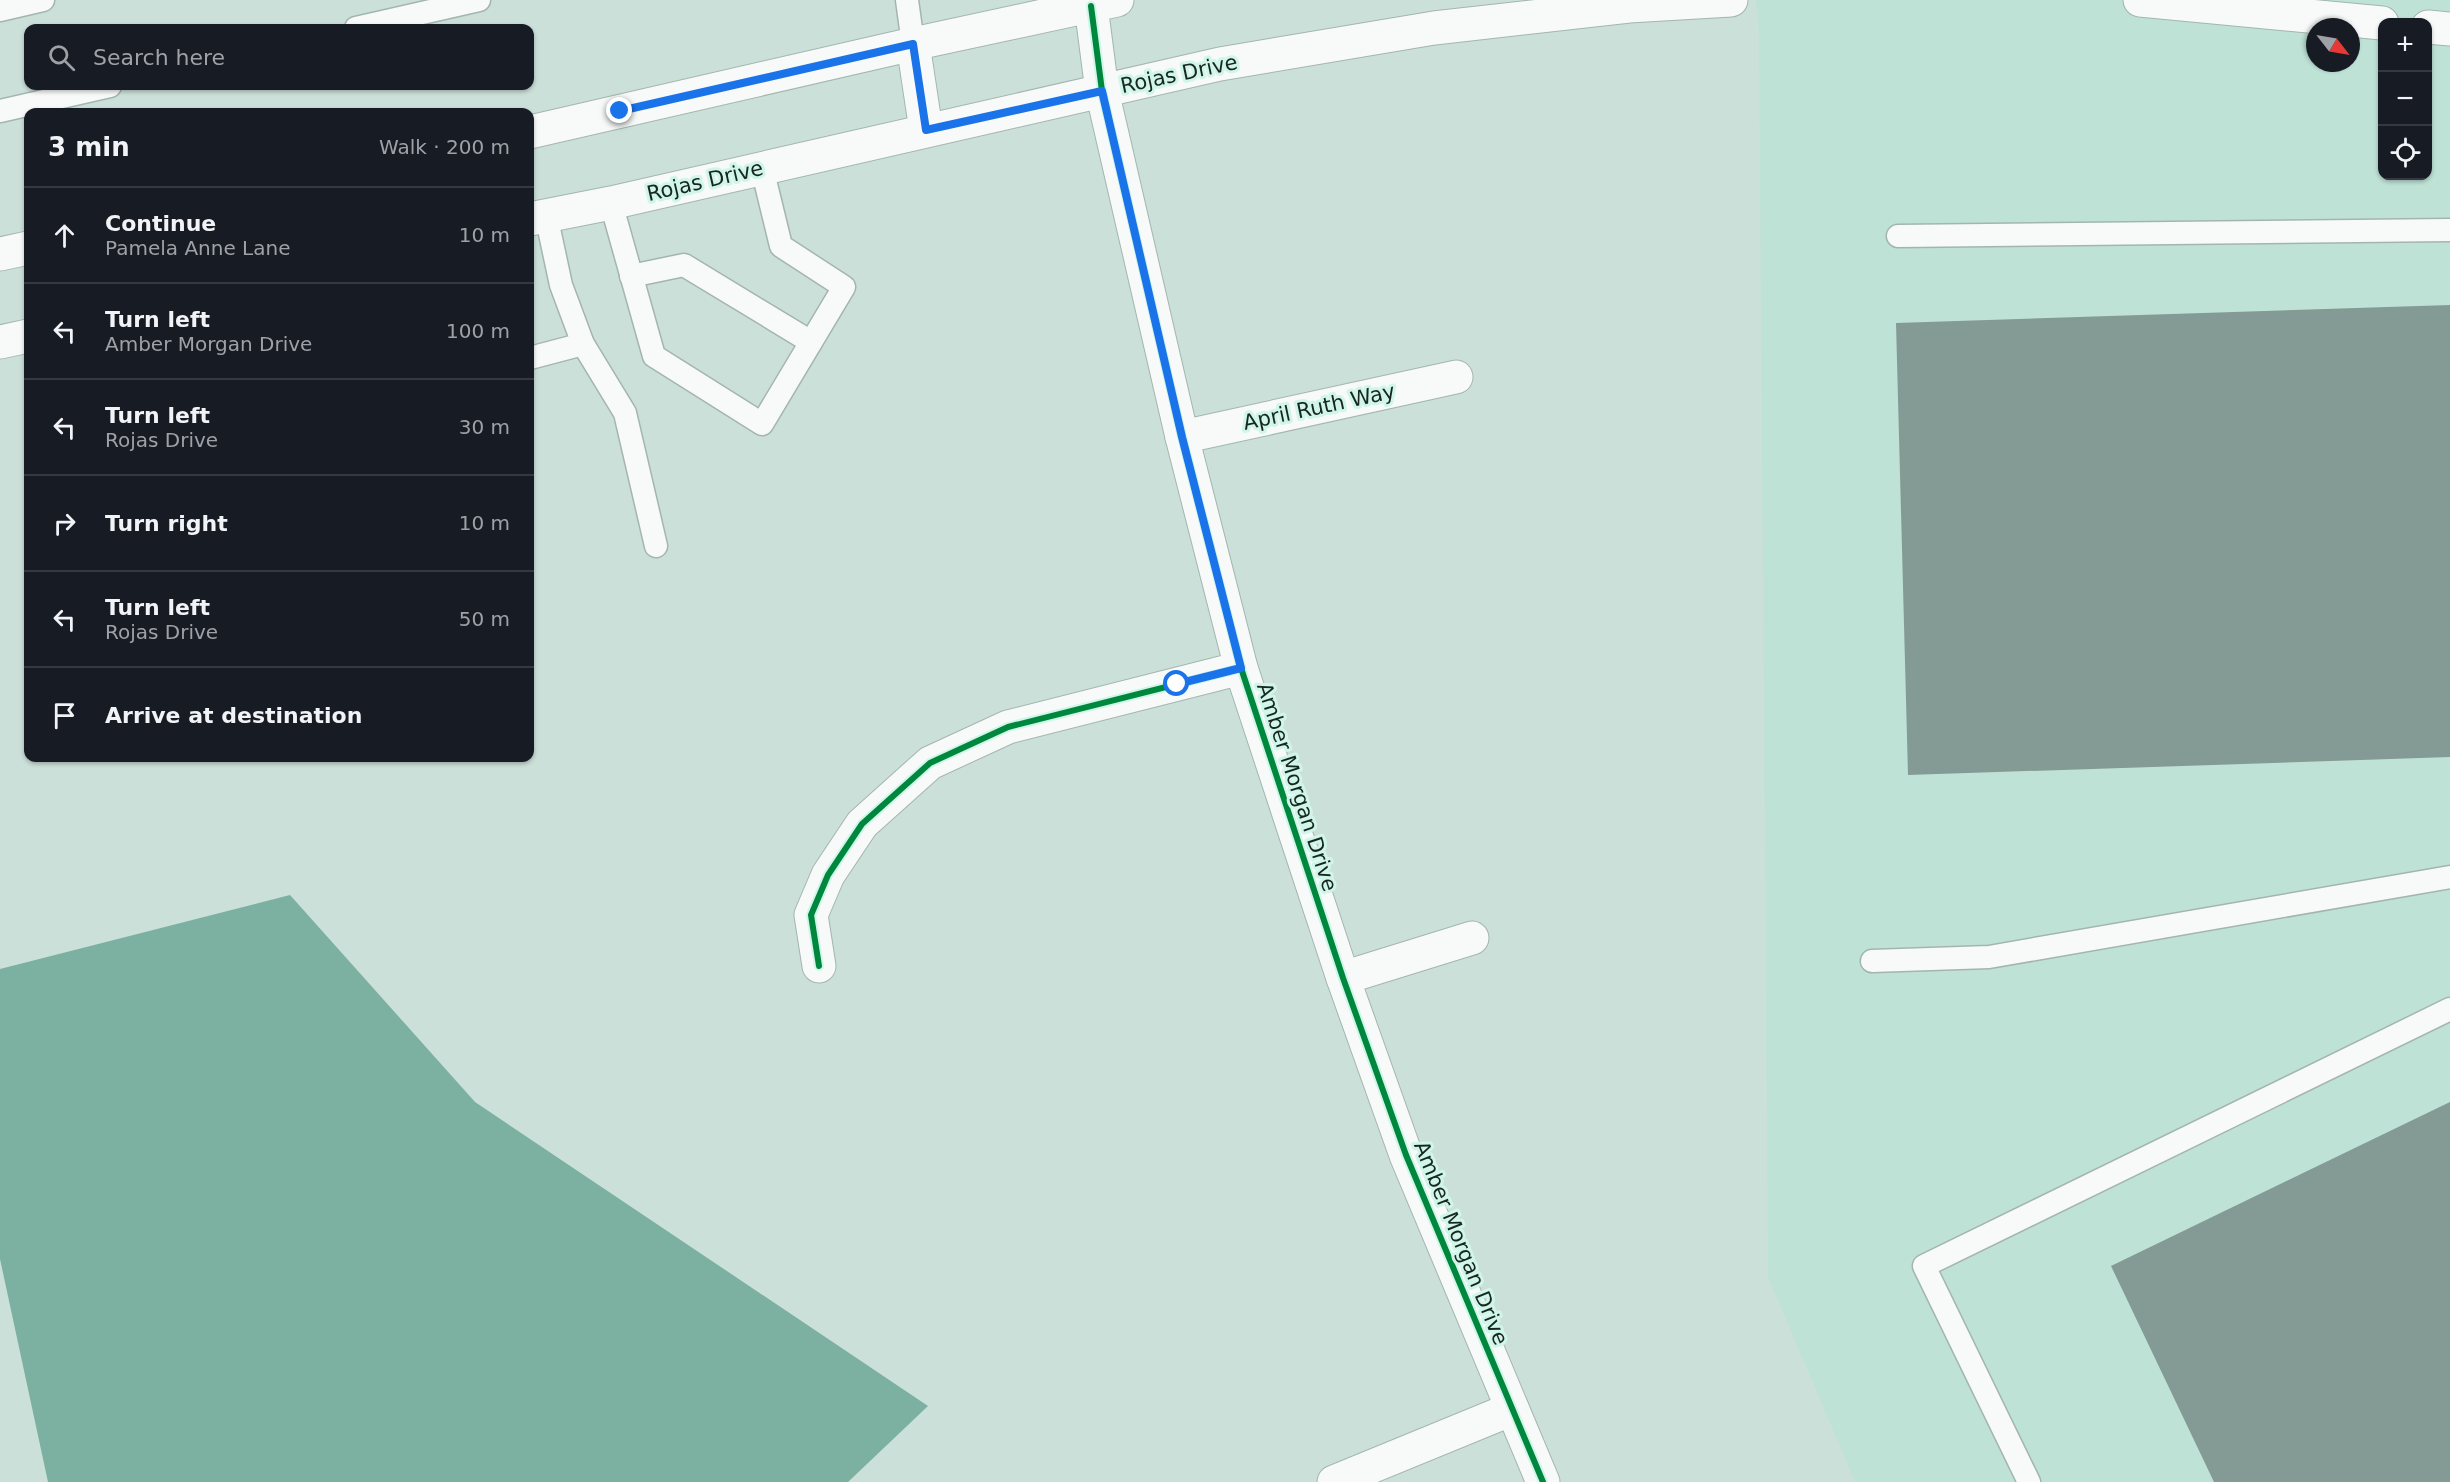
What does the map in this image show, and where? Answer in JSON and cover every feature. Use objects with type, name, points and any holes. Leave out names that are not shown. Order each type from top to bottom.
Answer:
[{"type":"street","name":"Rojas Drive","points":[[538,217],[611,203],[1220,64],[1434,28],[1629,6],[1731,0]]},
{"type":"street","points":[[2140,0],[2378,23]]},
{"type":"street","points":[[534,131],[913,44],[1104,3]]},
{"type":"street","name":"Amber Morgan Drive","points":[[1104,3],[1102,91],[1182,437],[1241,668],[1343,978],[1406,1155],[1543,1482]]},
{"type":"street","points":[[2432,27],[2450,29]]},
{"type":"street","points":[[913,44],[926,130]]},
{"type":"street","points":[[0,254],[24,249]]},
{"type":"street","points":[[0,342],[24,337]]},
{"type":"street","name":"April Ruth Way","points":[[1182,437],[1456,377]]},
{"type":"street","points":[[819,966],[811,915],[828,875],[862,824],[930,763],[1008,727],[1241,668]]},
{"type":"street","points":[[1343,978],[1472,938]]},
{"type":"street","points":[[1334,1482],[1512,1409]]},
{"type":"lane","points":[[0,10],[44,0]]},
{"type":"lane","points":[[373,24],[478,0]]},
{"type":"lane","points":[[907,0],[913,44]]},
{"type":"lane","points":[[0,111],[93,90]]},
{"type":"lane","points":[[611,203],[654,356],[762,424],[844,287],[781,246],[762,168]]},
{"type":"lane","points":[[538,217],[583,344],[625,413],[656,546]]},
{"type":"lane","points":[[1898,236],[2450,230]]},
{"type":"lane","points":[[632,276],[684,265],[811,342]]},
{"type":"lane","points":[[534,357],[583,344]]},
{"type":"lane","points":[[1872,961],[1989,957],[2450,877]]},
{"type":"lane","points":[[2029,1482],[1924,1266],[2450,1009]]},
{"type":"shaded area","points":[[1756,0],[2450,0],[2450,1482],[1855,1482],[1768,1277],[1759,32]]},
{"type":"shaded area","points":[[290,895],[475,1102],[928,1406],[848,1482],[48,1482],[0,1259],[0,969]]},
{"type":"building","points":[[2450,305],[2450,757],[1908,775],[1896,323]]},
{"type":"building","points":[[2450,1102],[2450,1482],[2214,1482],[2111,1266]]},
{"type":"cycle path","points":[[1091,6],[1102,91],[1182,437],[1241,668],[1343,978],[1406,1155],[1543,1482]]},
{"type":"cycle path","points":[[819,966],[811,915],[828,875],[862,824],[930,763],[1008,727],[1241,668]]},
{"type":"route","points":[[620,111],[913,44],[926,130],[1102,91],[1182,437],[1241,668],[1177,684]]}]
